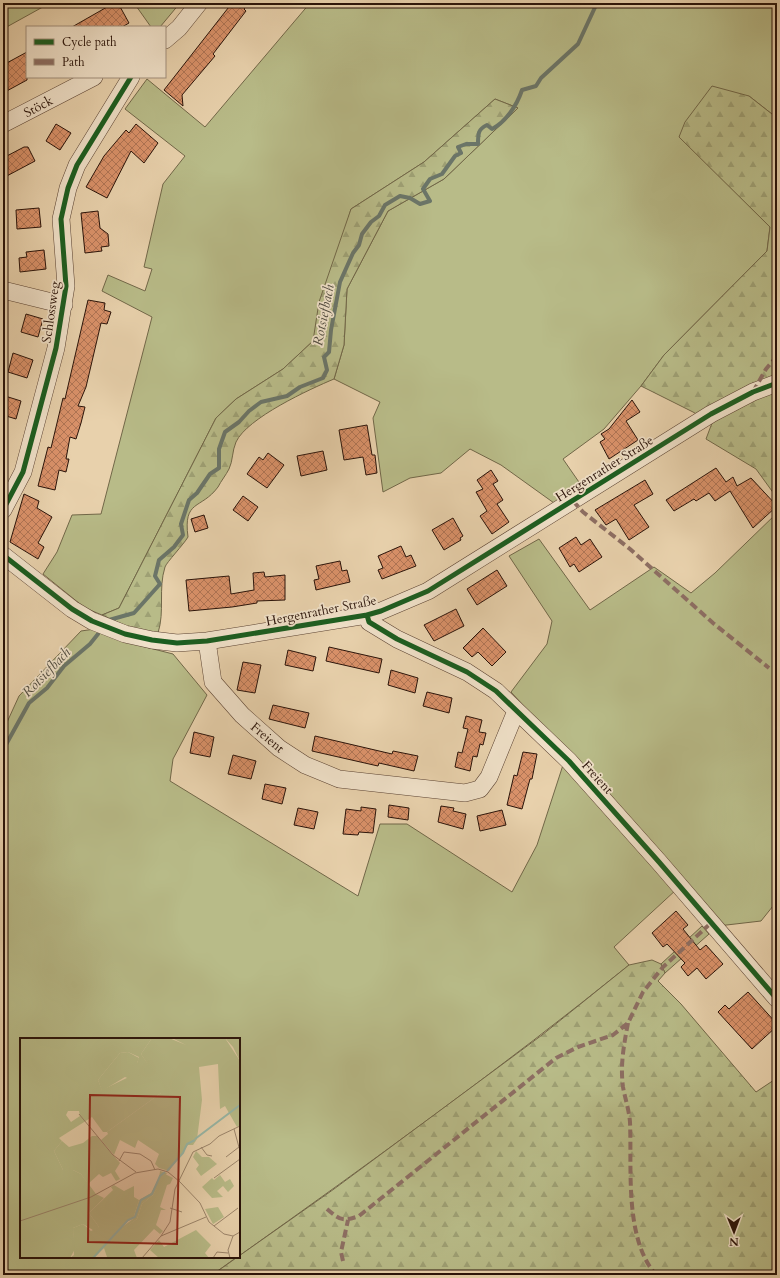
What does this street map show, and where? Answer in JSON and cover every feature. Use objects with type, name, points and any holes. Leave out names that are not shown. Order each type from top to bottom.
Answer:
[{"type":"street","points":[[166,39],[179,28],[199,3]]},
{"type":"street","name":"Stöck","points":[[3,124],[92,78]]},
{"type":"street","name":"Schlossweg","points":[[3,510],[23,472],[56,348],[64,305],[66,274],[61,219],[68,188],[77,165],[130,78]]},
{"type":"street","points":[[3,290],[64,305]]},
{"type":"street","name":"Hergenrather Straße","points":[[3,555],[72,609],[92,620],[125,634],[152,640],[176,643],[207,641],[367,615],[381,611],[428,590],[711,414],[753,392],[777,383]]},
{"type":"street","name":"Freient","points":[[367,615],[369,622],[397,639],[467,672],[496,691],[569,761],[659,862],[777,999]]},
{"type":"street","name":"Freient","points":[[207,641],[213,682],[242,715],[278,748],[306,765],[339,779],[465,793],[480,789],[489,777],[516,711]]},
{"type":"green space","points":[[3,3],[50,3],[3,29]]},
{"type":"green space","points":[[134,3],[180,3],[161,26],[150,26]]},
{"type":"green space","points":[[310,3],[777,3],[777,118],[749,96],[679,136],[770,227],[767,251],[664,355],[641,386],[604,429],[563,459],[581,485],[554,503],[501,465],[470,449],[441,473],[410,478],[383,492],[373,418],[380,402],[334,379],[344,345],[347,289],[388,211],[444,179],[518,108],[495,99],[424,162],[351,209],[313,341],[283,369],[236,399],[216,418],[119,608],[102,615],[85,608],[43,574],[57,552],[72,515],[101,514],[152,317],[102,291],[108,275],[145,291],[152,269],[144,267],[163,184],[185,156],[125,109],[147,79],[205,127]]},
{"type":"green space","points":[[712,86],[749,96],[777,118],[777,498],[756,469],[706,439],[712,423],[641,386],[664,355],[767,251],[770,227],[679,137],[685,122]]},
{"type":"green space","points":[[495,99],[518,108],[444,179],[388,211],[347,289],[344,345],[334,379],[280,405],[253,423],[242,433],[236,442],[228,471],[218,487],[212,494],[195,506],[191,511],[188,516],[188,537],[165,567],[158,633],[131,628],[102,615],[119,608],[216,418],[236,399],[283,369],[313,341],[319,302],[351,209],[424,162]]},
{"type":"green space","points":[[777,513],[777,901],[761,921],[718,926],[567,753],[511,692],[547,644],[552,621],[509,556],[539,539],[590,610],[654,567],[691,593],[715,573]]},
{"type":"green space","points":[[95,629],[130,643],[173,654],[207,695],[173,759],[170,781],[358,896],[380,824],[407,824],[512,892],[537,845],[563,765],[677,889],[614,947],[629,965],[485,1077],[387,1150],[240,1255],[240,1038],[20,1038],[20,1258],[236,1258],[212,1275],[3,1275],[3,731],[19,696],[81,631]]},
{"type":"green space","points":[[702,926],[709,934],[665,973],[661,964]]},
{"type":"green space","points":[[652,960],[661,964],[665,973],[658,981],[681,1004],[756,1092],[777,1078],[777,1275],[212,1275],[236,1258],[240,1258],[240,1255],[334,1189],[542,1035],[629,965]]},
{"type":"building","points":[[114,3],[118,3],[129,23],[124,26],[74,26]]},
{"type":"building","points":[[232,3],[249,3],[244,9],[246,11],[213,54],[215,56],[182,95],[183,106],[164,90]]},
{"type":"building","points":[[26,53],[27,80],[3,93],[3,65]]},
{"type":"building","points":[[56,124],[71,133],[60,150],[46,141]]},
{"type":"building","points":[[136,124],[158,143],[144,163],[131,151],[107,198],[86,187],[104,156],[126,130],[129,133]]},
{"type":"building","points":[[24,147],[28,147],[35,161],[3,178],[3,158]]},
{"type":"building","points":[[39,208],[41,227],[17,229],[16,210]]},
{"type":"building","points":[[98,211],[100,228],[108,234],[109,246],[101,247],[102,251],[85,253],[81,213]]},
{"type":"building","points":[[44,250],[46,269],[20,272],[19,258],[27,257],[26,252]]},
{"type":"building","points":[[88,300],[105,303],[104,310],[111,312],[107,324],[101,323],[86,387],[78,406],[85,407],[81,423],[76,439],[70,437],[66,459],[69,459],[66,472],[59,470],[55,490],[38,486],[48,447],[51,448],[63,398],[65,399]]},
{"type":"building","points":[[26,314],[43,319],[38,337],[21,332]]},
{"type":"building","points":[[13,353],[33,360],[27,378],[8,372]]},
{"type":"building","points":[[5,396],[21,401],[16,419],[3,415]]},
{"type":"building","points":[[632,400],[640,412],[626,421],[638,440],[609,459],[600,442],[605,439],[601,434],[609,429]]},
{"type":"building","points":[[367,425],[372,455],[375,455],[377,473],[366,475],[363,457],[344,460],[339,430]]},
{"type":"building","points":[[323,451],[327,470],[301,476],[297,456]]},
{"type":"building","points":[[268,453],[284,465],[267,488],[247,474],[259,457],[263,460]]},
{"type":"building","points":[[716,468],[726,482],[733,477],[737,486],[751,478],[777,506],[753,528],[730,491],[715,501],[709,493],[696,501],[694,499],[674,511],[666,500]]},
{"type":"building","points":[[491,470],[498,481],[493,484],[503,500],[497,504],[509,522],[492,534],[480,516],[487,511],[476,492],[483,489],[477,480]]},
{"type":"building","points":[[645,480],[653,494],[634,505],[649,527],[629,540],[616,519],[606,525],[595,510]]},
{"type":"building","points":[[24,494],[39,501],[37,508],[52,517],[38,543],[44,547],[38,559],[10,542]]},
{"type":"building","points":[[243,496],[258,507],[248,521],[233,510]]},
{"type":"building","points":[[204,515],[208,528],[195,532],[191,519]]},
{"type":"building","points":[[453,518],[463,536],[460,538],[461,540],[444,550],[432,530]]},
{"type":"building","points":[[576,537],[581,545],[590,539],[602,557],[579,572],[574,564],[570,567],[559,548]]},
{"type":"building","points":[[401,546],[406,557],[411,555],[416,566],[382,579],[378,570],[383,568],[378,556]]},
{"type":"building","points":[[340,561],[342,571],[347,570],[350,582],[316,590],[314,580],[319,579],[316,566]]},
{"type":"building","points":[[497,570],[507,586],[477,605],[467,589]]},
{"type":"building","points":[[264,572],[265,577],[285,575],[285,600],[257,601],[257,603],[232,607],[189,611],[186,580],[229,576],[231,594],[254,590],[253,573]]},
{"type":"building","points":[[456,609],[464,626],[434,641],[424,625]]},
{"type":"building","points":[[483,628],[506,652],[492,666],[478,652],[472,657],[463,648]]},
{"type":"building","points":[[329,647],[382,659],[379,673],[326,661]]},
{"type":"building","points":[[288,650],[316,657],[313,671],[285,665]]},
{"type":"building","points":[[243,662],[261,665],[255,693],[237,690]]},
{"type":"building","points":[[391,670],[418,678],[415,693],[388,685]]},
{"type":"building","points":[[427,692],[452,698],[449,713],[423,706]]},
{"type":"building","points":[[273,705],[309,713],[305,728],[269,719]]},
{"type":"building","points":[[466,716],[482,720],[479,732],[486,733],[483,745],[480,744],[477,757],[473,756],[470,771],[455,767],[458,752],[462,753],[468,729],[463,728]]},
{"type":"building","points":[[194,732],[214,737],[210,757],[190,753]]},
{"type":"building","points":[[315,736],[392,754],[393,751],[418,756],[414,771],[379,763],[378,766],[312,751]]},
{"type":"building","points":[[523,752],[537,754],[532,779],[530,779],[522,809],[507,805],[514,775],[517,776]]},
{"type":"building","points":[[233,755],[256,761],[251,779],[228,774]]},
{"type":"building","points":[[265,784],[286,788],[282,804],[262,799]]},
{"type":"building","points":[[389,805],[409,808],[408,820],[388,817]]},
{"type":"building","points":[[441,806],[454,808],[453,811],[466,814],[463,829],[438,822]]},
{"type":"building","points":[[361,807],[376,809],[373,833],[359,832],[358,835],[343,834],[346,809],[361,811]]},
{"type":"building","points":[[298,808],[318,812],[314,829],[294,825]]},
{"type":"building","points":[[502,810],[506,825],[480,831],[477,816]]},
{"type":"building","points":[[676,911],[688,925],[683,929],[700,950],[706,945],[723,964],[706,979],[697,968],[688,976],[681,967],[685,963],[667,944],[663,947],[652,933]]},
{"type":"building","points":[[748,992],[777,1024],[777,1026],[752,1049],[718,1012],[725,1005],[729,1009]]},
{"type":"waterway","name":"Rotsiefbach","points":[[109,620],[134,613],[160,584],[155,576],[159,560],[174,547],[183,535],[181,524],[189,500],[197,493],[210,474],[219,468],[219,449],[225,432],[239,422],[249,411],[261,402],[287,396],[300,387],[323,378],[327,370],[324,357],[329,352],[331,330],[340,282],[353,253],[359,245],[362,234],[371,222],[379,216],[385,205],[400,196],[410,198],[420,204],[430,201],[423,189],[430,179],[442,174],[455,156],[461,153],[458,147],[466,144],[478,144],[478,135],[480,130],[487,125],[492,129],[502,122],[514,107],[522,90],[536,86],[541,78],[578,44],[597,3]]},
{"type":"waterway","name":"Rotsiefbach","points":[[3,750],[29,703],[47,688],[64,666],[90,644],[98,634]]},
{"type":"marked path","points":[[753,392],[766,369],[777,356]]},
{"type":"marked path","points":[[573,501],[583,512],[630,549],[713,623],[769,668]]},
{"type":"marked path","points":[[327,1209],[335,1216],[342,1219],[349,1219],[359,1216],[556,1058],[578,1047],[613,1035],[628,1023],[643,992],[663,967],[711,923]]},
{"type":"marked path","points":[[628,1023],[622,1071],[623,1087],[630,1122],[631,1181],[634,1223],[646,1260],[656,1275]]},
{"type":"marked path","points":[[343,1261],[341,1252],[348,1220]]},
{"type":"cycle path","points":[[3,510],[23,472],[56,348],[66,286],[61,219],[68,188],[77,165],[130,78]]},
{"type":"cycle path","points":[[3,555],[72,609],[92,621],[125,634],[152,640],[177,643],[207,641],[367,615],[381,611],[428,591],[711,414],[753,392],[777,383]]},
{"type":"cycle path","points":[[367,615],[369,622],[397,639],[467,672],[496,691],[569,761],[659,862],[777,999]]}]
